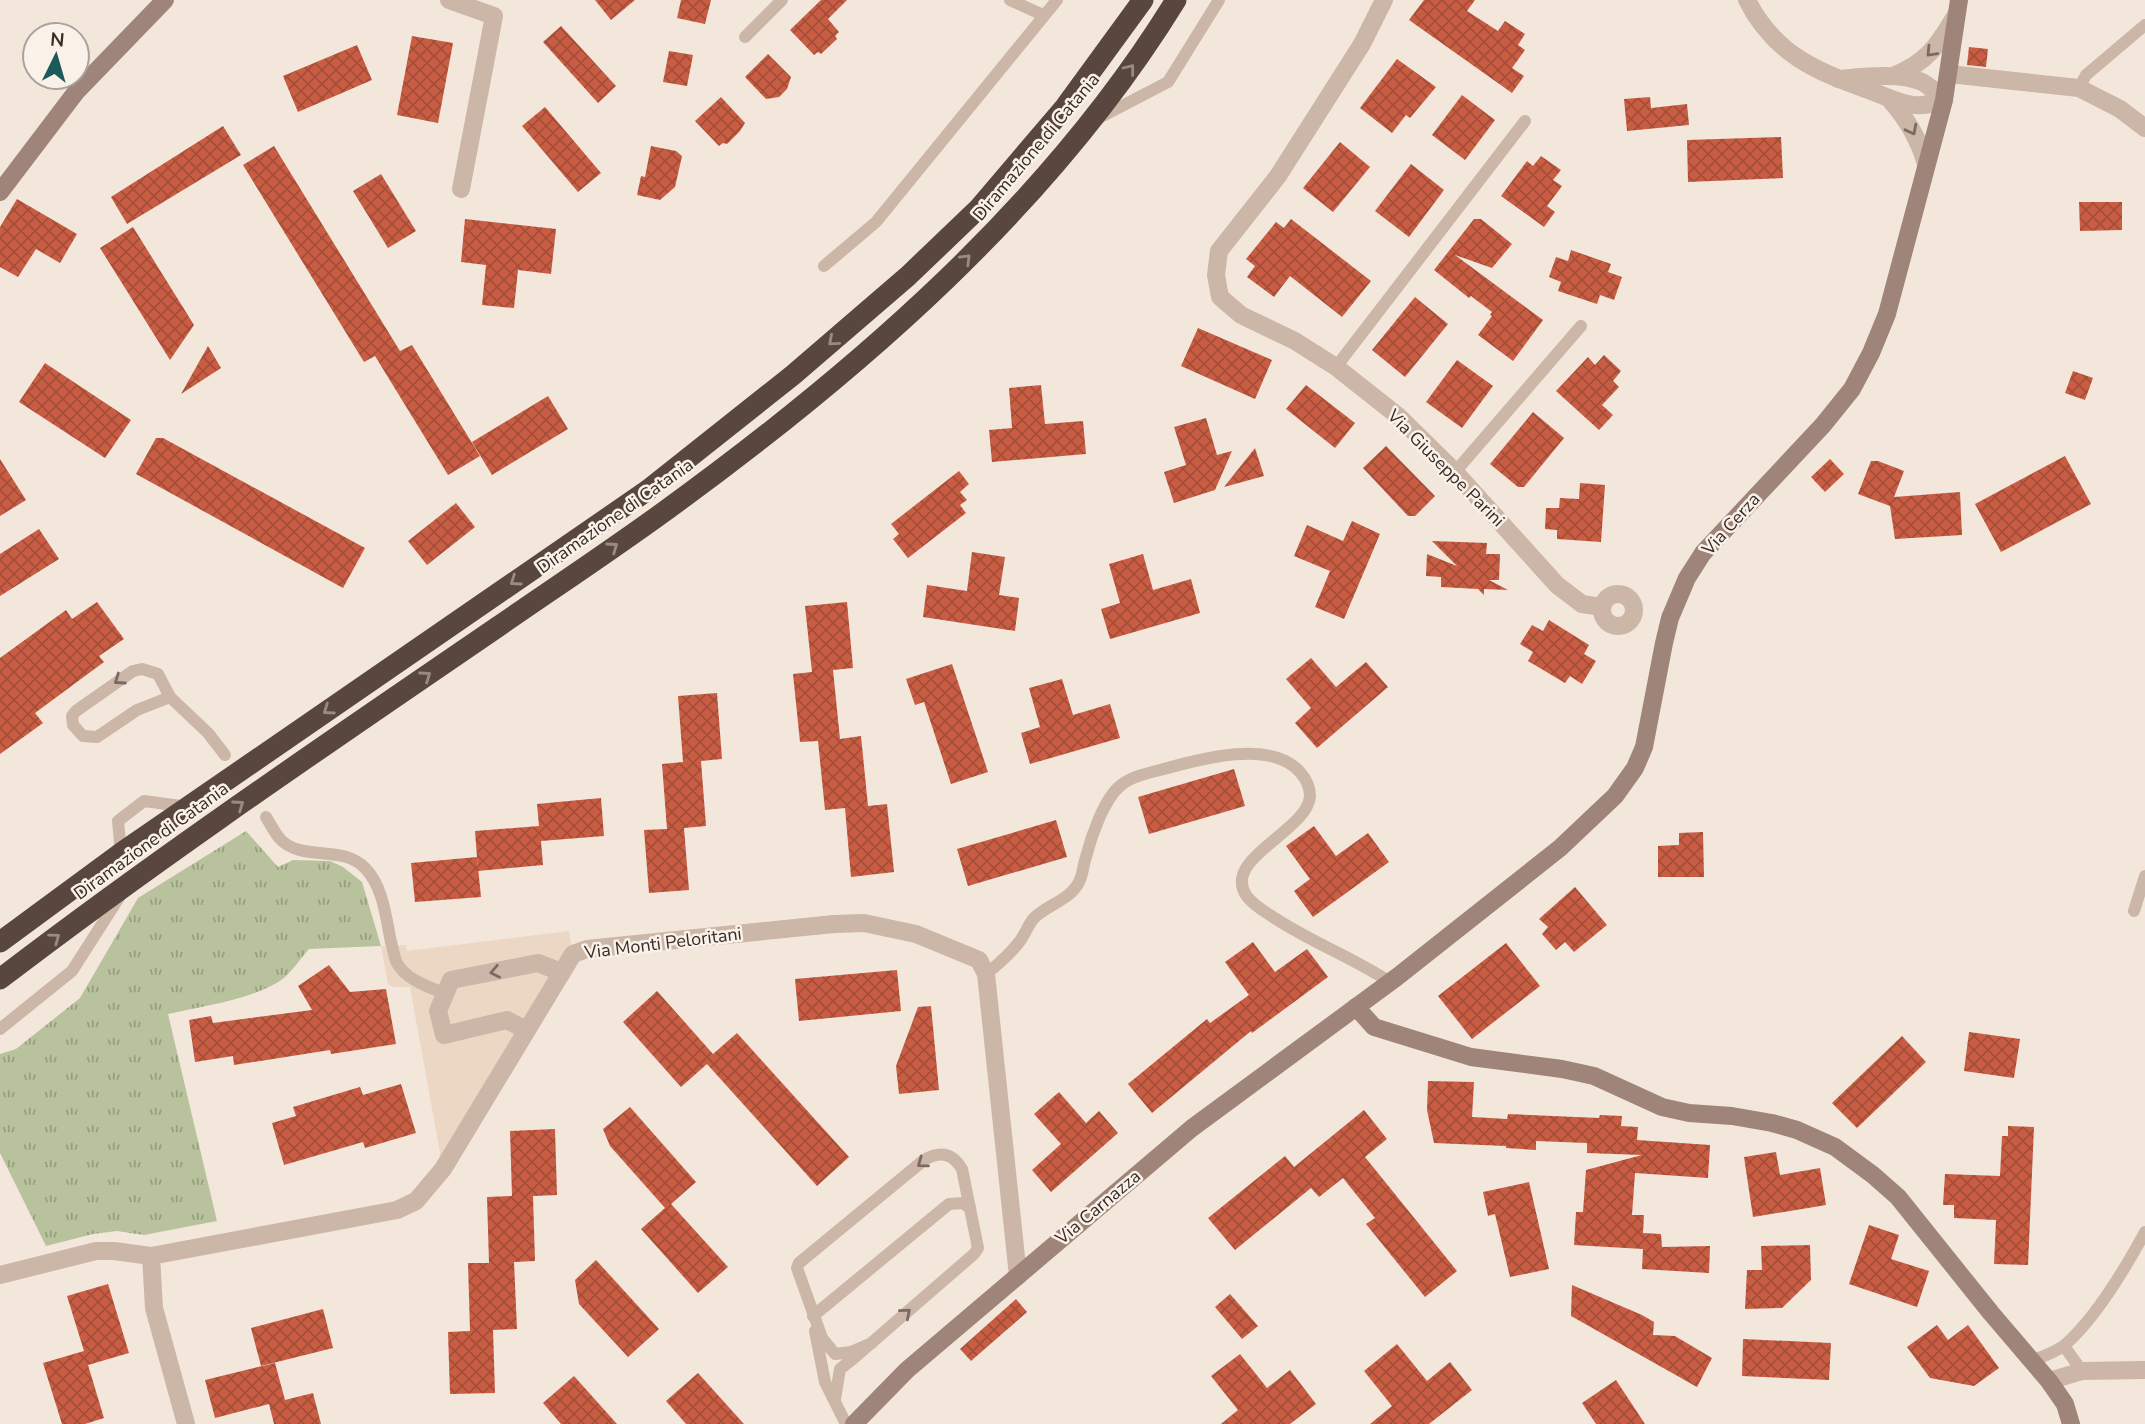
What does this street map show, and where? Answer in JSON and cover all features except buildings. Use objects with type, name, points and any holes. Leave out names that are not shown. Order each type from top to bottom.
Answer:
[{"type":"highway","name":"Diramazione di Catania","points":[[0,942],[121,853],[648,490],[793,375],[908,276],[979,208],[1065,107],[1143,0]]},
{"type":"highway","name":"Diramazione di Catania","points":[[0,979],[128,884],[665,511],[811,398],[916,307],[1003,224],[1089,123],[1139,58],[1176,0]]},
{"type":"main road","points":[[0,192],[76,92],[165,0]]},
{"type":"main road","name":"Via Cerza","points":[[1356,1007],[1592,820],[1615,796],[1635,768],[1650,726],[1670,618],[1687,578],[1703,553],[1823,425],[1852,389],[1871,353],[1887,314],[1944,100],[1958,6]]},
{"type":"main road","points":[[1356,1007],[1374,1027],[1471,1057],[1594,1076],[1662,1107],[1772,1123],[1797,1130],[1835,1147],[1898,1197],[2049,1381],[2065,1405],[2071,1424]]},
{"type":"main road","name":"Via Carnazza","points":[[854,1424],[907,1370],[1192,1128],[1356,1007]]},
{"type":"street","points":[[449,0],[494,16],[461,189]]},
{"type":"street","name":"Via Giuseppe Parini","points":[[1384,0],[1362,44],[1278,176],[1219,251],[1216,275],[1220,298],[1241,315],[1295,341],[1398,416],[1455,472],[1558,585],[1582,604],[1602,607]]},
{"type":"street","points":[[1747,0],[1769,33],[1807,65],[1891,101],[1906,118],[1926,164]]},
{"type":"street","points":[[1890,77],[1927,58],[1939,44],[1958,6]]},
{"type":"street","points":[[1949,74],[2079,88],[2120,109],[2145,128]]},
{"type":"street","points":[[1838,79],[1910,78],[1922,82],[1944,100]]},
{"type":"street","points":[[1891,101],[1930,105],[1944,100]]},
{"type":"street","name":"Via Monti Peloritani","points":[[0,1275],[96,1251],[151,1256],[372,1216],[397,1210],[416,1201],[443,1169],[573,954],[587,949],[834,923],[864,923],[916,934],[979,960],[986,974]]},
{"type":"street","points":[[526,1030],[507,1020],[444,1035],[438,1011],[451,981],[538,963],[561,972]]},
{"type":"street","points":[[986,974],[1018,1276]]},
{"type":"street","points":[[151,1256],[154,1308],[186,1424]]},
{"type":"street","points":[[2049,1381],[2082,1371],[2145,1370]]},
{"type":"lane","points":[[745,37],[782,0]]},
{"type":"lane","points":[[1010,0],[1043,15]]},
{"type":"lane","points":[[824,265],[876,222],[1057,0]]},
{"type":"lane","points":[[1089,123],[1168,82],[1219,0]]},
{"type":"lane","points":[[2079,88],[2086,75],[2145,25]]},
{"type":"lane","points":[[1335,368],[1525,121]]},
{"type":"lane","points":[[1455,472],[1581,326]]},
{"type":"lane","points":[[170,697],[137,710],[97,737],[83,736],[73,725],[72,716],[76,710],[133,671],[142,669],[158,674],[170,697],[208,733],[225,754]]},
{"type":"lane","points":[[986,974],[1005,959],[1034,919],[1075,889],[1081,879],[1087,851],[1110,797],[1120,785],[1133,778],[1198,759],[1267,755],[1290,763],[1305,779],[1310,789],[1310,799],[1299,818],[1249,863],[1242,886],[1246,896],[1281,923],[1321,946],[1393,980]]},
{"type":"lane","points":[[121,853],[118,821],[144,801],[188,807]]},
{"type":"lane","points":[[266,817],[278,836],[292,847],[340,854],[364,867],[374,880],[381,898],[397,963],[410,977],[446,993]]},
{"type":"lane","points":[[2134,911],[2145,876]]},
{"type":"lane","points":[[0,1029],[72,971],[128,884]]},
{"type":"lane","points":[[835,1399],[840,1369],[872,1343],[974,1254],[978,1241],[962,1169],[950,1156],[934,1154],[924,1160],[799,1263],[797,1268],[813,1317],[822,1338],[835,1354],[851,1352],[872,1343]]},
{"type":"lane","points":[[813,1317],[949,1204],[963,1203],[970,1208]]},
{"type":"lane","points":[[2032,1361],[2064,1346],[2126,1268],[2145,1233]]},
{"type":"lane","points":[[813,1317],[825,1382],[846,1424]]},
{"type":"lane","points":[[2064,1346],[2082,1371]]},
{"type":"green space","points":[[246,831],[278,867],[293,860],[330,861],[343,867],[362,882],[381,946],[309,949],[284,978],[259,991],[168,1014],[217,1221],[144,1235],[117,1231],[93,1234],[46,1246],[0,1153],[0,1054],[16,1049],[80,998],[138,898]]},
{"type":"shaded area","points":[[569,931],[573,954],[443,1169],[410,987],[393,987],[388,984],[381,946],[406,945],[407,951]]}]
